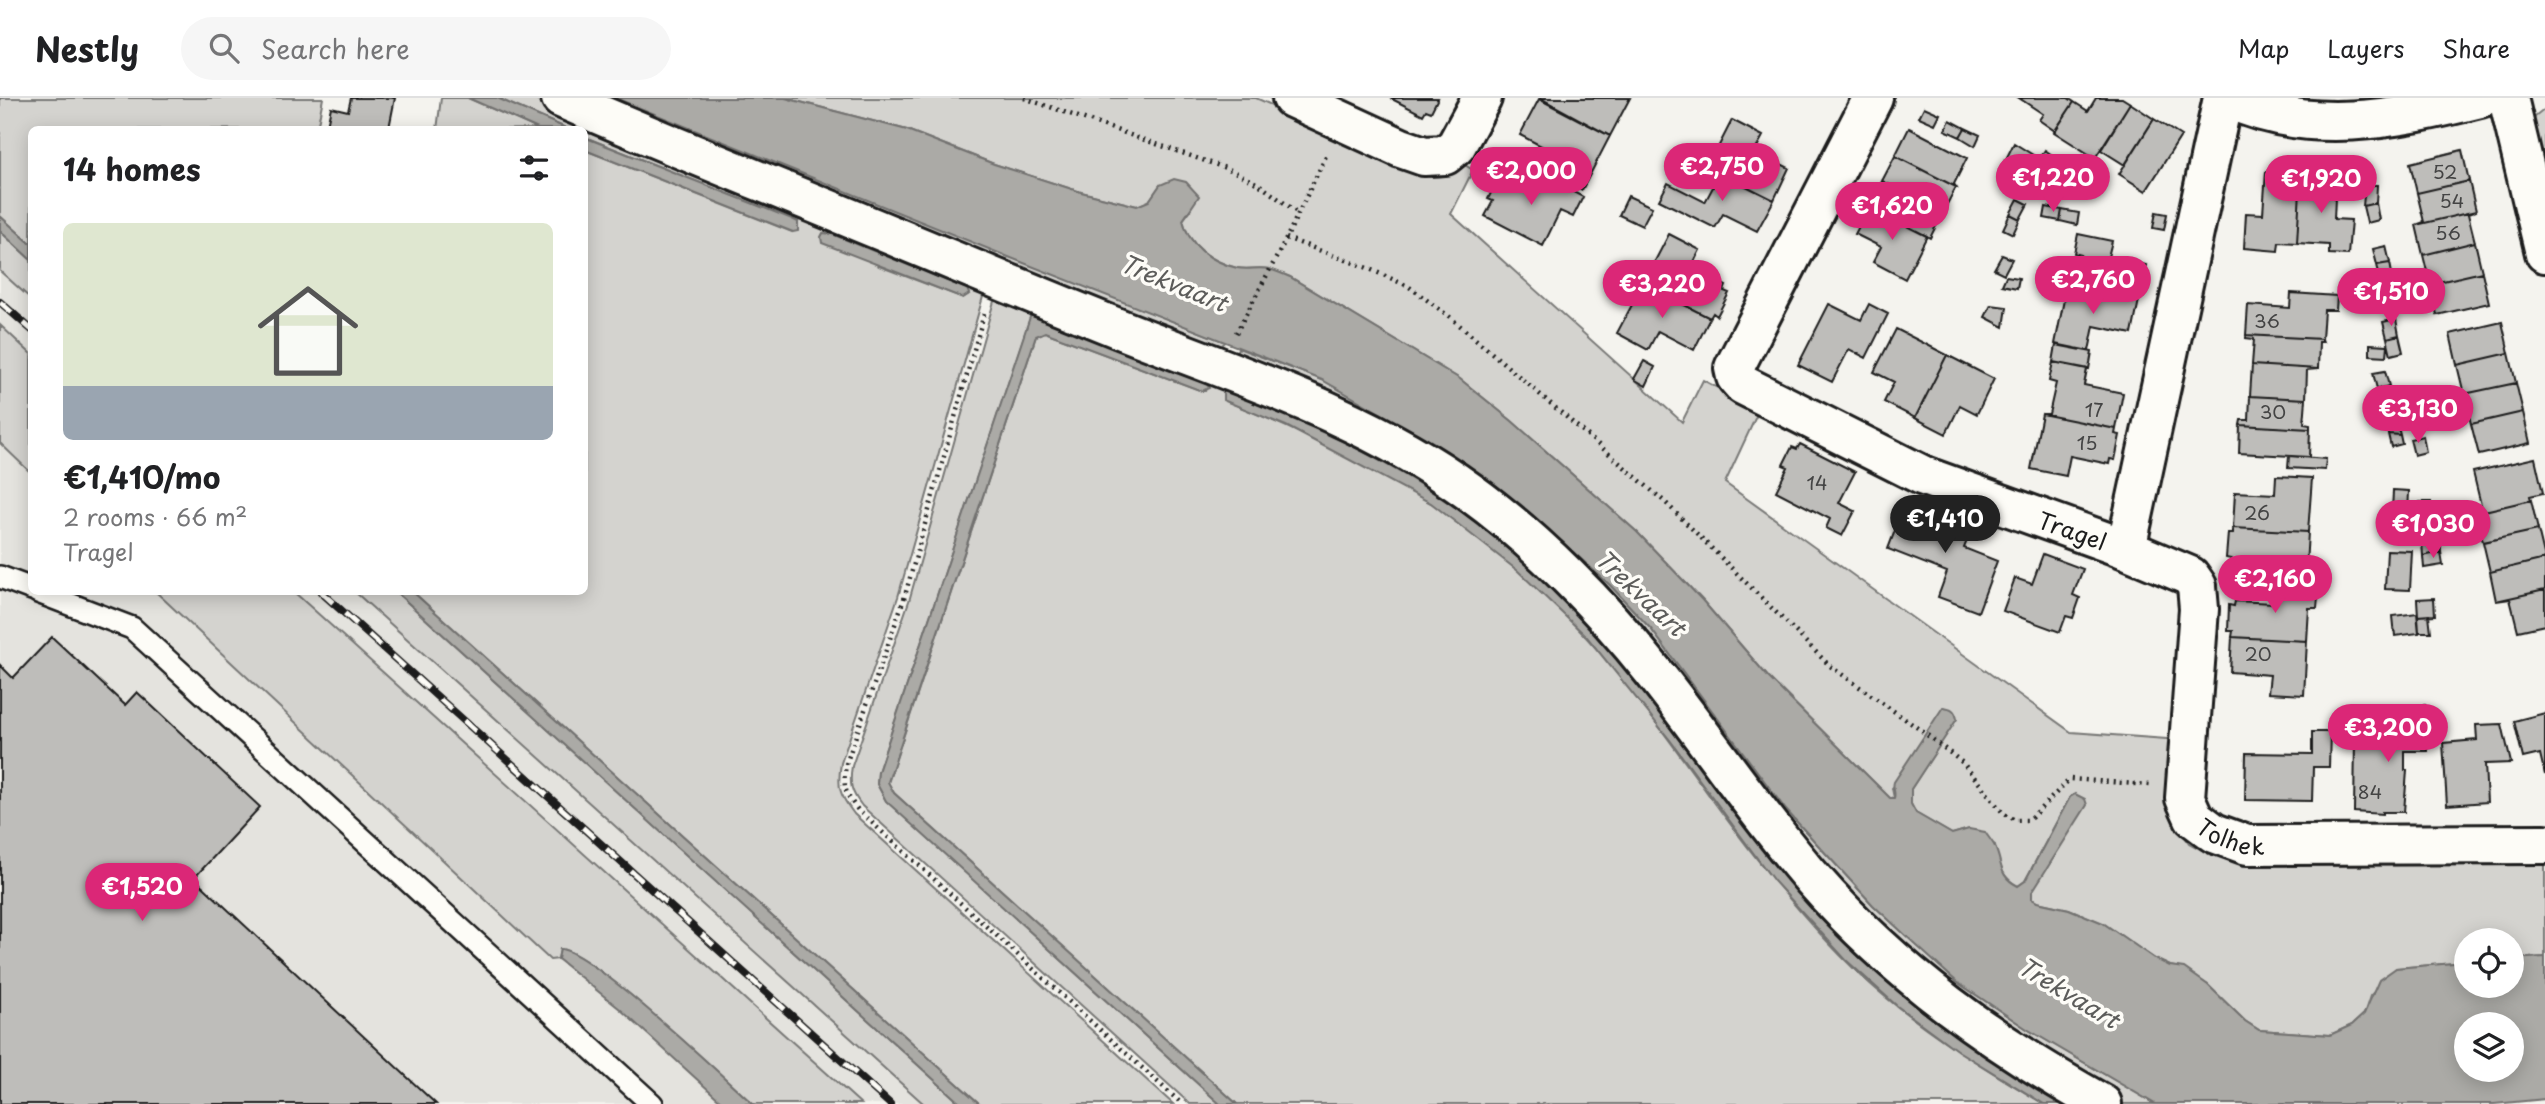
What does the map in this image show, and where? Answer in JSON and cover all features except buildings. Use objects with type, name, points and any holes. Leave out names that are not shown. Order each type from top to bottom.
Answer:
[{"type":"street","points":[[561,98],[995,277],[1301,398],[1383,438],[1470,492],[1575,584],[1628,642],[1814,881],[1900,968],[1975,1026],[2102,1104]]},
{"type":"street","points":[[1292,98],[1424,156],[1444,155],[1457,146],[1482,98]]},
{"type":"street","name":"Tragel","points":[[1873,98],[1734,368],[1735,377],[1743,386],[1905,468],[2126,549],[2225,98]]},
{"type":"street","points":[[2225,98],[2248,108],[2290,119],[2343,122],[2394,118],[2480,98]]},
{"type":"street","points":[[2508,98],[2545,253]]},
{"type":"street","name":"Tolhek","points":[[2126,549],[2190,576],[2197,586],[2199,609],[2185,797],[2194,818],[2214,833],[2247,845],[2545,844]]},
{"type":"lane","points":[[0,577],[28,588]]},
{"type":"lane","points":[[46,595],[132,628],[652,1104]]},
{"type":"path","points":[[1024,98],[1231,170],[1260,185],[1298,213]]},
{"type":"path","points":[[1233,340],[1343,121]]},
{"type":"path","points":[[1286,238],[1366,267],[1408,286],[1450,317],[1665,502],[1830,666],[1964,763],[2003,813],[2015,820],[2029,820],[2070,779],[2186,788]]},
{"type":"path","points":[[995,277],[904,599],[846,764],[843,783],[847,796],[858,810],[1182,1104]]},
{"type":"shaded area","points":[[0,98],[323,98],[318,126],[28,126],[28,241],[0,216]]},
{"type":"shaded area","points":[[441,98],[468,98],[531,126],[438,126]]},
{"type":"shaded area","points":[[497,98],[534,98],[986,286],[898,597],[841,763],[840,790],[854,814],[1173,1104],[980,1104],[416,595],[588,595],[588,151],[792,232],[798,222],[588,138],[588,126],[561,126]],"holes":[[[832,234],[966,289],[969,294],[963,298],[879,266]]]},
{"type":"shaded area","points":[[582,98],[615,98],[1225,342],[1214,355]]},
{"type":"shaded area","points":[[785,98],[1256,98],[1430,177],[1445,176],[1463,164],[1473,170],[1451,214],[1682,422],[1703,380],[1759,410],[1725,483],[2071,732],[2180,740],[2177,825],[2189,843],[2211,855],[2545,855],[2545,957],[2524,958],[2524,928],[2454,928],[2454,963],[2396,968],[2370,996],[2364,1014],[2352,1025],[2330,1035],[2259,1030],[2245,1021],[2208,985],[2184,969],[2155,959],[2102,923],[2069,909],[2032,899],[2032,892],[2070,797],[2025,881],[2018,886],[2007,878],[2001,869],[1995,845],[1969,829],[1952,834],[1915,813],[1911,804],[1911,789],[1956,719],[1892,788],[1894,798],[1890,798],[1769,678],[1702,600],[1637,532],[1512,421],[1460,379],[1290,277],[1269,269],[1237,268],[1210,257],[1195,245],[1186,229],[1183,220],[1190,211],[1160,185],[1149,201],[1137,206],[1081,192],[994,164],[907,130]]},
{"type":"shaded area","points":[[2545,109],[2545,211],[2532,125],[2535,117]]},
{"type":"shaded area","points":[[0,231],[28,257],[28,296],[0,271]]},
{"type":"shaded area","points":[[0,271],[28,296],[28,351],[0,325]]},
{"type":"shaded area","points":[[996,294],[1399,456],[1570,591],[1766,835],[2084,1104],[2061,1104],[1993,1062],[1907,1000],[1853,952],[1816,913],[1748,831],[1680,737],[1593,630],[1521,559],[1464,513],[1291,416],[1224,400],[1303,434],[1381,473],[1452,517],[1512,564],[1568,618],[1611,665],[1750,850],[1798,909],[1862,977],[1936,1035],[2044,1104],[1237,1104],[894,793],[888,783],[1036,336],[1045,332],[1206,391],[1031,315],[878,772],[877,784],[886,801],[1220,1104],[1190,1104],[862,806],[852,788],[852,766],[909,601]]},
{"type":"shaded area","points":[[0,325],[28,351],[28,470],[0,443]]},
{"type":"shaded area","points":[[1238,348],[1323,380],[1382,413],[1447,451],[1535,518],[1610,585],[1651,629],[1786,810],[1873,905],[1957,982],[2027,1029],[2155,1104],[2120,1104],[1906,962],[1581,578],[1232,362]]},
{"type":"shaded area","points":[[0,374],[28,400],[28,595],[240,595],[797,1104],[0,1104]]},
{"type":"shaded area","points":[[159,595],[297,595],[861,1104],[753,1104],[626,991],[598,970],[560,949],[558,959],[550,960]]},
{"type":"shaded area","points":[[297,595],[358,595],[924,1104],[861,1104]]},
{"type":"shaded area","points":[[358,595],[399,595],[961,1104],[924,1104]]},
{"type":"water","points":[[468,98],[497,98],[561,126],[531,126]]},
{"type":"water","name":"Trekvaart","points":[[615,98],[785,98],[907,130],[994,164],[1081,192],[1137,206],[1149,201],[1160,185],[1174,179],[1186,182],[1199,196],[1183,220],[1195,245],[1210,257],[1227,265],[1241,269],[1269,269],[1290,277],[1460,379],[1512,421],[1637,532],[1702,600],[1769,678],[1890,798],[1894,798],[1894,782],[1943,707],[1953,710],[1957,719],[1911,789],[1911,804],[1916,813],[1952,834],[1969,829],[1985,832],[1995,847],[2004,874],[2012,882],[2018,886],[2025,881],[2070,797],[2075,794],[2085,799],[2087,805],[2032,892],[2032,899],[2069,909],[2103,923],[2155,959],[2170,966],[2184,968],[2208,985],[2245,1021],[2259,1030],[2330,1035],[2352,1025],[2364,1014],[2379,980],[2396,968],[2454,963],[2454,998],[2524,998],[2524,958],[2545,957],[2545,1099],[2494,1104],[2155,1104],[2027,1029],[1957,982],[1873,905],[1786,810],[1651,629],[1610,585],[1535,518],[1447,451],[1322,380]]},
{"type":"water","points":[[588,139],[792,219],[798,222],[798,231],[793,232],[588,151]]},
{"type":"water","points":[[0,216],[28,241],[28,257],[0,231]]},
{"type":"water","points":[[823,233],[832,234],[967,289],[969,294],[963,298],[822,243]]},
{"type":"water","points":[[1031,314],[1206,381],[1209,388],[1202,391],[1045,332],[1036,336],[888,782],[894,793],[1237,1104],[1220,1104],[886,801],[877,784],[878,772]]},
{"type":"water","points":[[1227,389],[1306,423],[1418,483],[1488,531],[1521,559],[1602,642],[1639,686],[1778,868],[1843,941],[1871,968],[1931,1017],[1994,1062],[2061,1104],[2044,1104],[1958,1051],[1897,1006],[1846,960],[1774,881],[1670,740],[1587,637],[1518,571],[1431,503],[1286,426],[1223,400],[1223,393]]},
{"type":"water","points":[[399,595],[416,595],[980,1104],[961,1104]]},
{"type":"water","points":[[560,949],[576,955],[626,991],[753,1104],[724,1104],[620,1009],[558,959]]},
{"type":"railway","points":[[0,302],[28,326]]},
{"type":"railway","points":[[324,595],[890,1104]]}]
